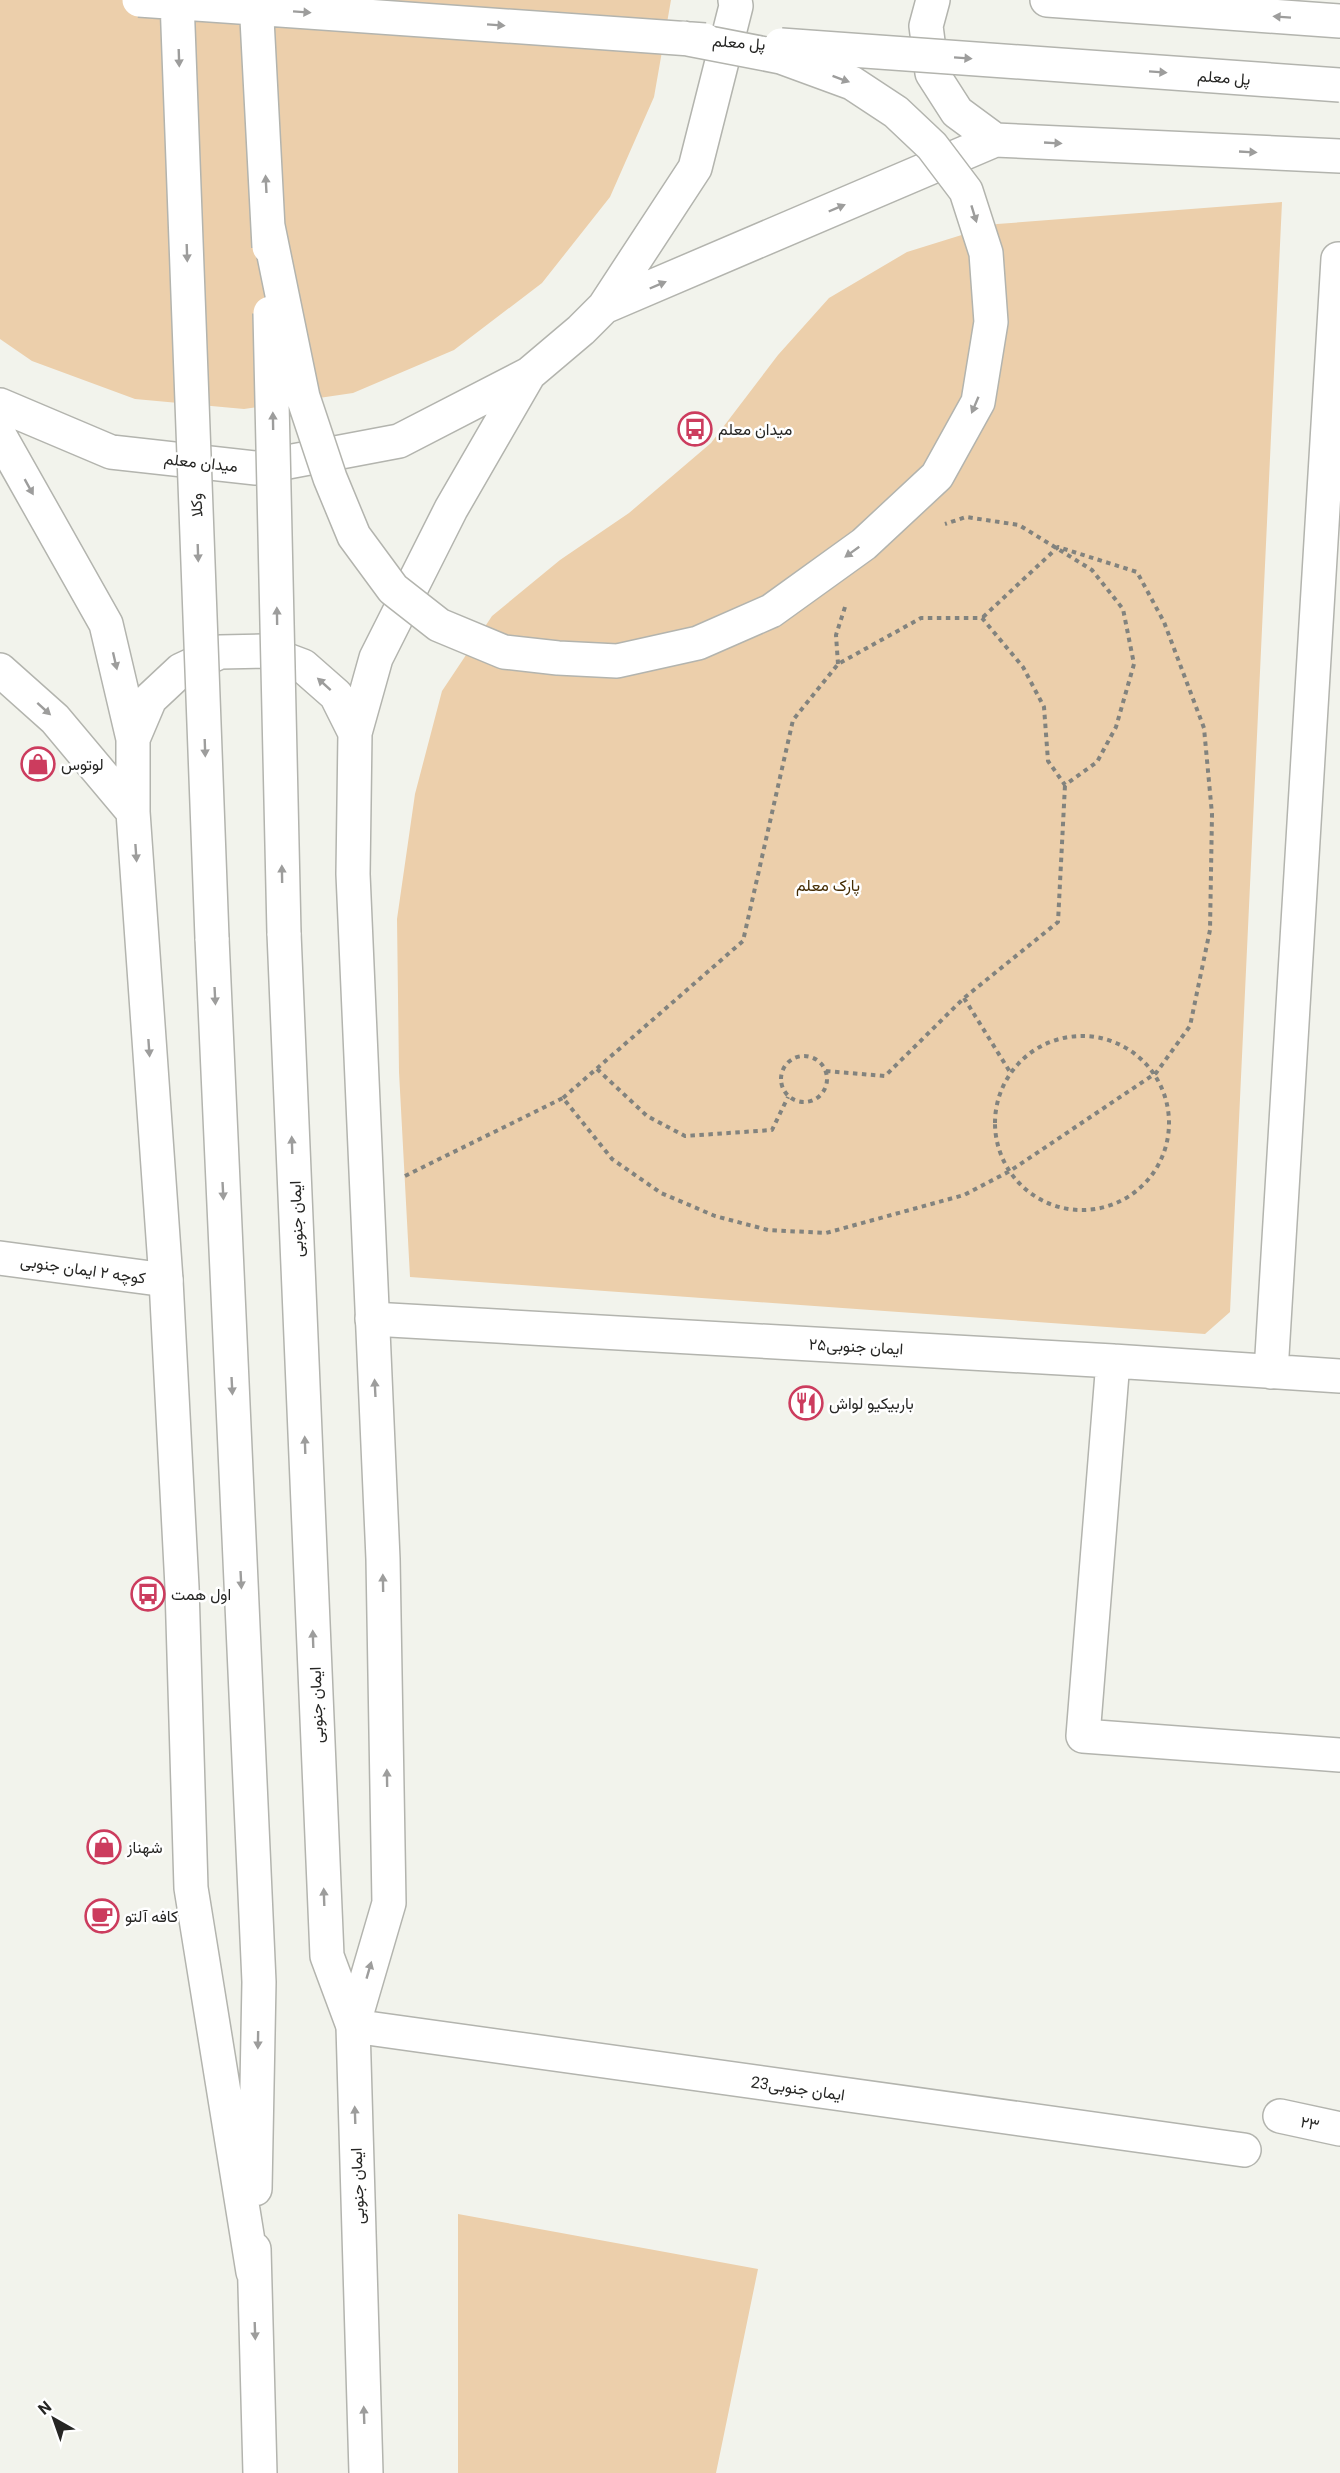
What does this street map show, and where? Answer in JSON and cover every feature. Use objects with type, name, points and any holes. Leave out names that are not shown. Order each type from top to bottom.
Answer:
[{"type":"main road","name":"پل معلم","points":[[139,0],[1340,85]]},
{"type":"main road","name":"وکلا","points":[[177,0],[212,938],[259,1982],[253,2272]]},
{"type":"main road","points":[[256,0],[268,226],[303,397],[330,478],[354,536],[393,589],[439,625],[504,652],[558,658],[617,661],[698,643],[771,611],[864,544],[937,476],[978,402],[991,322],[986,253],[966,191],[932,146],[896,112],[852,83],[781,57],[683,38]]},
{"type":"main road","name":"میدان معلم","points":[[0,405],[111,452],[256,468],[399,441],[529,374],[581,330],[604,307],[695,168],[736,6],[735,0]]},
{"type":"main road","points":[[933,0],[926,26],[932,73],[957,112],[995,140]]},
{"type":"main road","points":[[1047,0],[1340,21]]},
{"type":"main road","points":[[604,307],[995,140],[1340,156]]},
{"type":"main road","name":"ایمان جنوبی","points":[[268,226],[284,933],[327,1956],[352,2026],[366,2473]]},
{"type":"main road","points":[[1271,1372],[1338,259]]},
{"type":"main road","points":[[352,2026],[389,1903],[383,1559],[353,874],[355,733],[376,658],[451,509],[529,374]]},
{"type":"main road","points":[[0,436],[106,624],[133,739],[133,812],[166,1280],[182,1587],[191,1888],[253,2272],[260,2473]]},
{"type":"main road","points":[[133,739],[150,699],[181,669],[220,652],[263,651],[303,666],[336,695],[355,733]]},
{"type":"main road","points":[[0,670],[55,719],[133,812]]},
{"type":"main road","name":"کوچه ۲ ایمان جنوبی","points":[[0,1257],[166,1280]]},
{"type":"main road","name":"ایمان جنوبی۲۵","points":[[372,1318],[1340,1376]]},
{"type":"main road","points":[[1113,1361],[1083,1736],[1340,1755]]},
{"type":"main road","name":"23ایمان جنوبی","points":[[352,2026],[1244,2150]]},
{"type":"main road","name":"۲۳","points":[[1280,2116],[1340,2129]]},
{"type":"path","points":[[938,526],[966,517],[1019,525],[1092,570],[1123,609],[1134,664],[1116,727],[1096,762],[1065,785]]},
{"type":"path","points":[[367,1195],[563,1098],[743,941],[794,720],[838,664],[921,618],[982,618],[1058,547]]},
{"type":"path","points":[[563,1098],[612,1159],[661,1193],[715,1216],[768,1230],[826,1233],[964,1195],[1010,1171],[1156,1073],[1190,1026],[1210,930],[1212,814],[1204,728],[1164,622],[1137,573],[1058,547]]},
{"type":"path","points":[[838,664],[836,635],[845,607],[851,598]]},
{"type":"path","points":[[826,1071],[885,1076],[964,998],[1058,922],[1065,785],[1048,761],[1044,707],[1023,667],[982,618]]},
{"type":"path","points":[[964,998],[1010,1072]]},
{"type":"path","points":[[1083,1034],[1124,1045],[1156,1073],[1170,1113],[1165,1155],[1140,1190],[1103,1209],[1060,1209],[1023,1189],[999,1155],[994,1112],[1010,1072],[1042,1045],[1083,1034]]},
{"type":"path","points":[[808,1056],[820,1061],[826,1071],[827,1084],[822,1095],[812,1101],[800,1102],[788,1097],[782,1087],[781,1075],[787,1064],[796,1057],[808,1056]]},
{"type":"path","points":[[597,1069],[647,1116],[686,1136],[772,1131],[788,1097]]},
{"type":"green space","points":[[0,0],[671,0],[654,97],[610,197],[542,283],[454,350],[353,393],[244,409],[135,399],[32,361],[0,339]]},
{"type":"green space","name":"پارک معلم","points":[[1282,202],[1230,1312],[1205,1334],[410,1277],[399,1072],[397,919],[415,794],[442,691],[492,616],[560,560],[629,513],[711,443],[778,355],[829,298],[907,252],[997,224]]},
{"type":"green space","points":[[458,2214],[758,2269],[716,2473],[458,2473]]},
{"type":"place","name":"میدان معلم","points":[[695,429]]},
{"type":"place","name":"لوتوس","points":[[38,764]]},
{"type":"place","name":"باربیکیو لواش","points":[[806,1403]]},
{"type":"place","name":"اول همت","points":[[148,1594]]},
{"type":"place","name":"شهناز","points":[[104,1847]]},
{"type":"place","name":"کافه آلتو","points":[[102,1916]]}]
